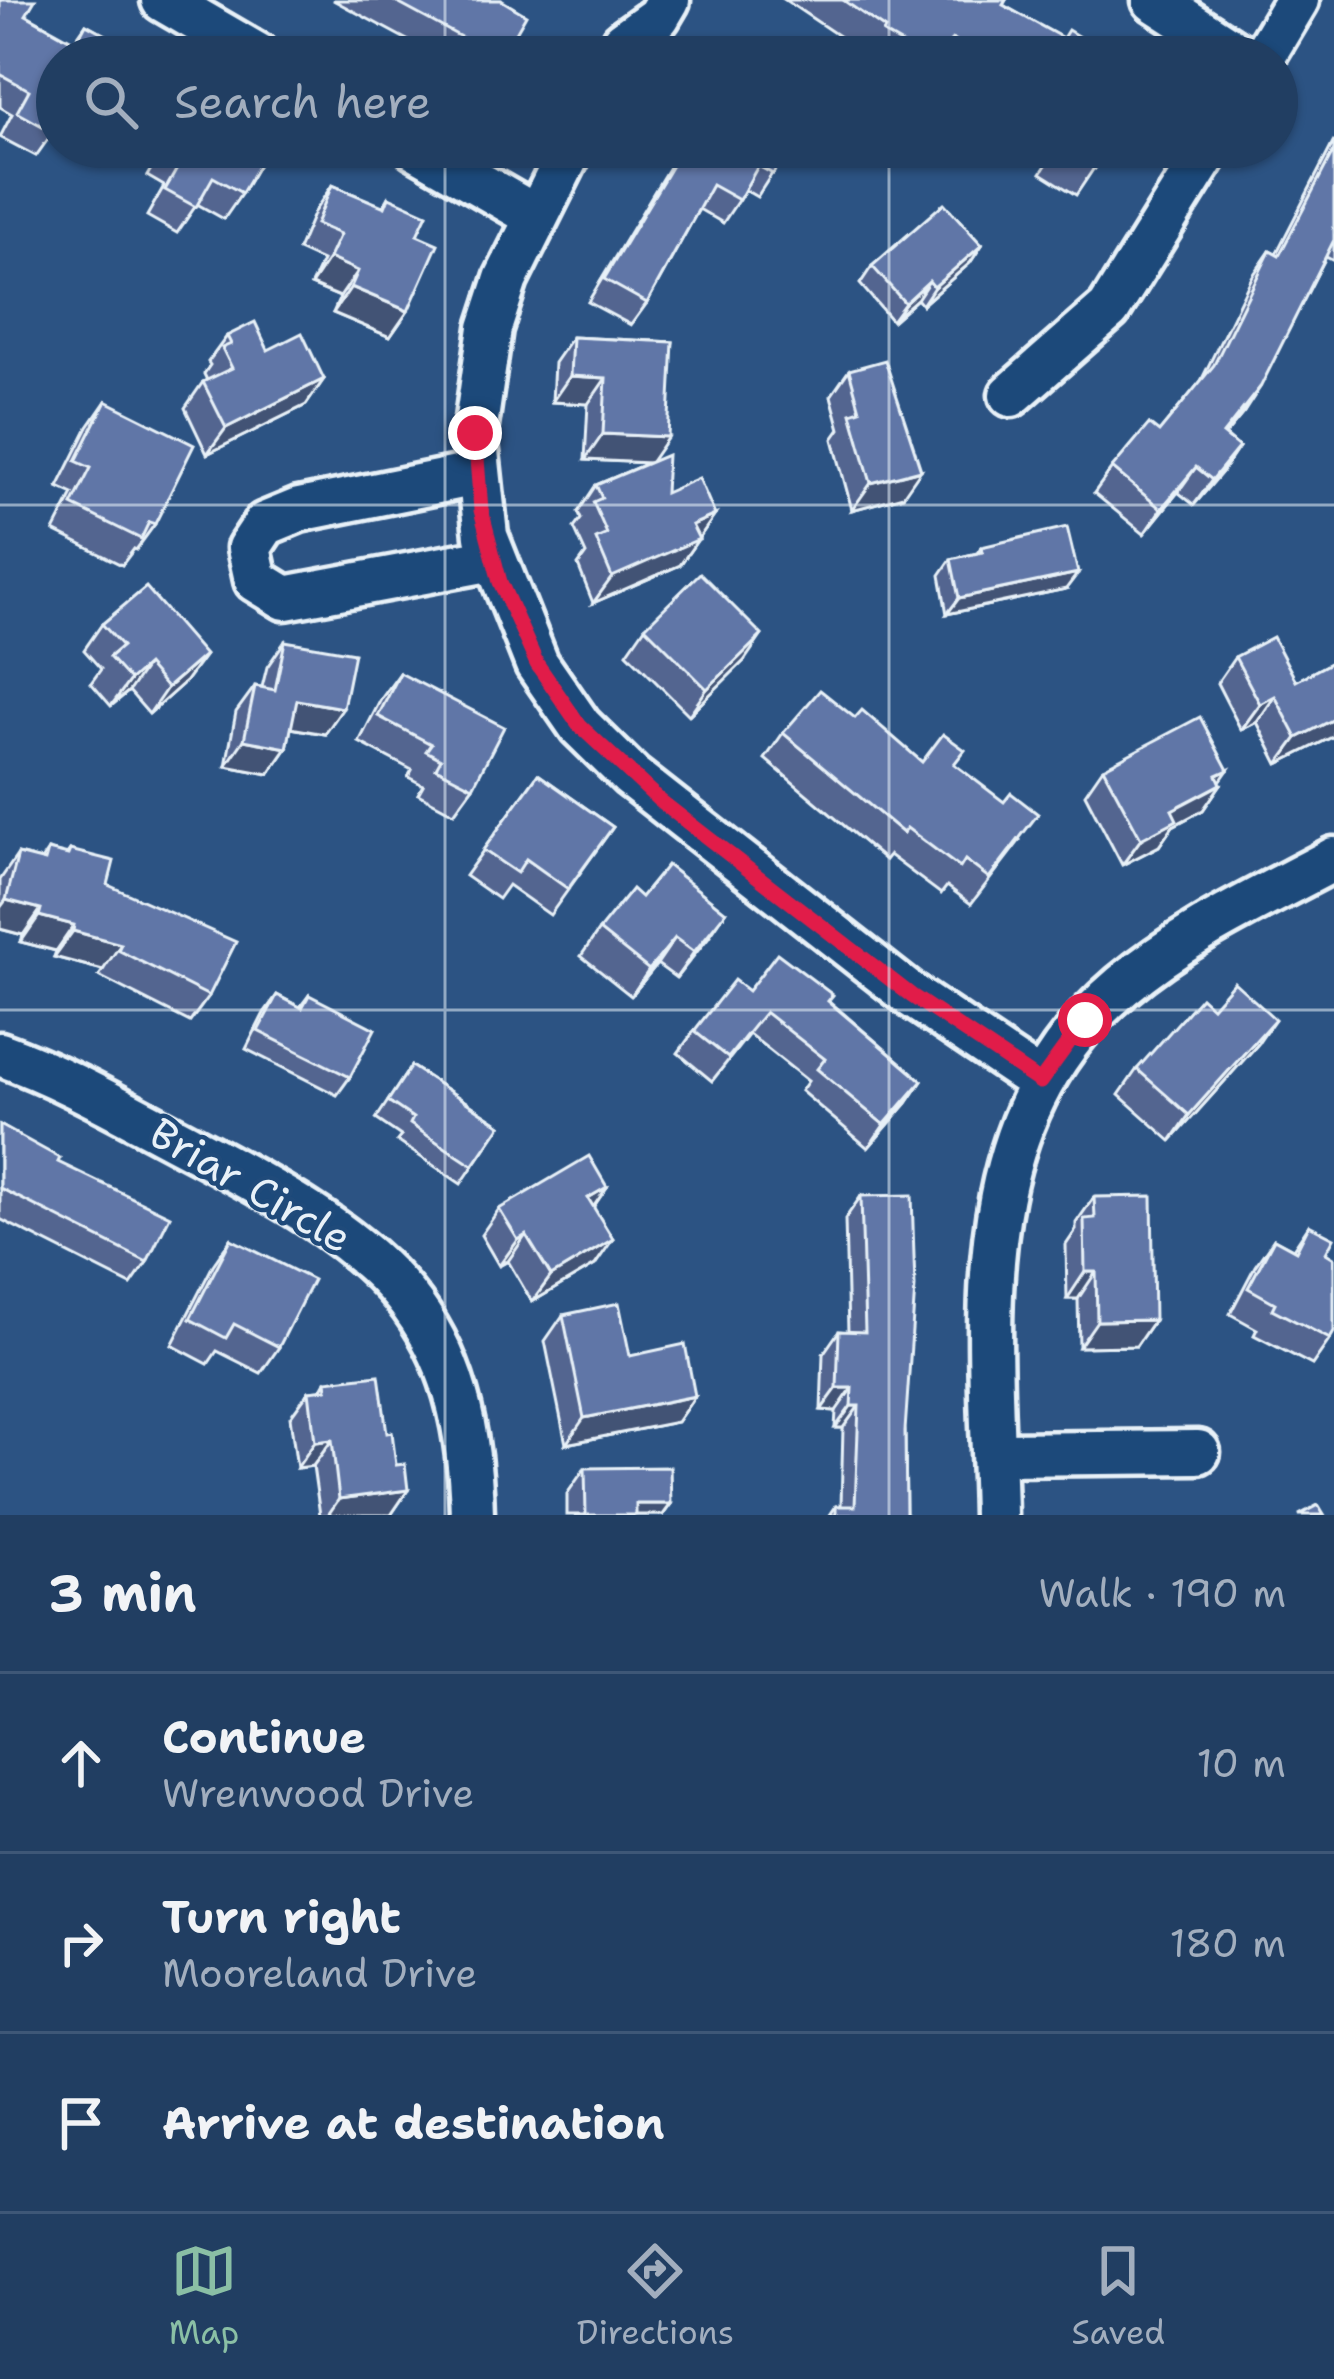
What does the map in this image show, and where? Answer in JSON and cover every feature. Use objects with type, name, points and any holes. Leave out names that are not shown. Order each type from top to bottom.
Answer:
[{"type":"street","points":[[163,0],[225,36]]},
{"type":"street","points":[[622,36],[626,0]]},
{"type":"street","points":[[636,36],[658,17],[668,0]]},
{"type":"street","points":[[1154,0],[1210,36]]},
{"type":"street","points":[[1275,36],[1297,0]]},
{"type":"street","points":[[452,168],[535,216]]},
{"type":"street","points":[[561,168],[535,216],[490,328],[479,380],[477,473],[494,559],[537,664],[604,752],[912,996],[1040,1082]]},
{"type":"street","points":[[1011,394],[1109,309],[1197,168]]},
{"type":"street","points":[[477,473],[299,510],[265,524],[249,548],[256,580],[286,598],[494,559]]},
{"type":"street","points":[[995,1515],[992,1297],[998,1198],[1010,1148],[1040,1082],[1085,1020],[1123,985],[1165,954],[1334,859]]},
{"type":"street","name":"Briar Circle","points":[[0,1054],[81,1089],[269,1188],[350,1239],[384,1268],[435,1339],[451,1381],[471,1466],[472,1515]]},
{"type":"street","points":[[994,1454],[1198,1452]]},
{"type":"building","points":[[0,0],[35,0],[26,15],[64,36],[36,36],[36,123],[17,112],[29,90],[0,74]]},
{"type":"building","points":[[392,0],[501,0],[526,15],[514,36],[459,36]]},
{"type":"building","points":[[843,0],[1006,0],[1003,5],[1059,36],[888,36]]},
{"type":"building","points":[[86,24],[108,36],[80,36]]},
{"type":"building","points":[[1334,150],[1334,240],[1261,386],[1223,434],[1239,447],[1212,480],[1196,467],[1161,509],[1112,468],[1149,424],[1159,432],[1214,365],[1270,251],[1279,256]]},
{"type":"building","points":[[177,168],[257,168],[242,193],[213,177],[196,207],[165,190]]},
{"type":"building","points":[[670,168],[757,168],[739,200],[712,185],[647,303],[604,279]]},
{"type":"building","points":[[332,185],[385,207],[389,197],[427,214],[417,235],[438,244],[408,311],[351,287],[358,271],[329,258],[340,234],[316,224]]},
{"type":"building","points":[[944,203],[982,245],[934,287],[929,281],[905,303],[872,266]]},
{"type":"building","points":[[255,322],[268,350],[302,333],[324,379],[226,428],[203,382],[232,368],[222,348],[231,344],[227,336]]},
{"type":"building","points":[[572,337],[673,342],[668,437],[603,434],[606,378],[570,376]]},
{"type":"building","points":[[885,360],[921,470],[871,483],[851,413],[860,410],[849,370]]},
{"type":"building","points":[[106,401],[194,445],[155,524],[149,522],[141,539],[72,505],[91,468],[76,461]]},
{"type":"building","points":[[667,455],[665,493],[699,478],[715,515],[692,525],[699,539],[612,577],[596,539],[607,534],[593,502],[602,498],[596,485]]},
{"type":"building","points":[[1067,527],[1078,573],[959,598],[951,559]]},
{"type":"building","points":[[700,573],[762,635],[707,689],[645,627]]},
{"type":"building","points":[[146,587],[205,655],[167,688],[147,665],[130,680],[109,657],[122,646],[102,624]]},
{"type":"building","points":[[1273,637],[1296,681],[1334,661],[1334,719],[1297,738],[1275,696],[1260,704],[1235,657]]},
{"type":"building","points":[[285,641],[354,653],[343,708],[297,700],[287,748],[244,740],[255,686],[275,690]]},
{"type":"building","points":[[400,673],[504,727],[473,787],[436,768],[441,759],[426,751],[431,744],[378,716]]},
{"type":"building","points":[[820,690],[855,718],[862,710],[922,762],[943,734],[965,750],[954,764],[1004,802],[1011,793],[1038,814],[989,878],[965,860],[960,868],[907,828],[903,833],[783,733]]},
{"type":"building","points":[[1200,717],[1228,770],[1217,775],[1221,784],[1172,810],[1177,820],[1141,839],[1103,768]]},
{"type":"building","points":[[538,774],[613,827],[568,889],[526,859],[517,873],[483,850]]},
{"type":"building","points":[[48,850],[68,855],[70,850],[114,861],[108,885],[236,942],[209,996],[118,950],[121,944],[73,931],[74,925],[39,916],[41,909],[6,900],[18,854],[45,861]]},
{"type":"building","points":[[667,865],[726,912],[694,952],[675,938],[649,970],[599,930],[632,889],[641,897]]},
{"type":"building","points":[[777,953],[833,995],[828,1001],[922,1081],[884,1125],[817,1069],[825,1059],[765,1012],[728,1058],[694,1031],[734,980],[748,991]]},
{"type":"building","points":[[1234,982],[1275,1019],[1189,1115],[1137,1069],[1201,997],[1212,1007]]},
{"type":"building","points":[[277,995],[302,1008],[309,995],[375,1029],[350,1077],[258,1031]]},
{"type":"building","points":[[411,1066],[501,1125],[473,1166],[410,1124],[413,1118],[388,1101]]},
{"type":"building","points":[[0,1125],[60,1158],[58,1162],[170,1216],[147,1262],[0,1188]]},
{"type":"building","points":[[589,1156],[607,1187],[588,1198],[613,1239],[551,1276],[526,1235],[518,1240],[499,1209]]},
{"type":"building","points":[[912,1195],[915,1287],[905,1431],[906,1515],[836,1515],[836,1506],[855,1506],[859,1406],[851,1406],[852,1388],[837,1388],[839,1331],[865,1332],[861,1196]]},
{"type":"building","points":[[1152,1196],[1154,1320],[1097,1321],[1096,1272],[1085,1272],[1084,1219],[1095,1218],[1094,1197]]},
{"type":"building","points":[[1309,1225],[1334,1238],[1326,1253],[1334,1258],[1334,1332],[1330,1339],[1272,1309],[1275,1303],[1248,1288],[1274,1239],[1296,1251]]},
{"type":"building","points":[[231,1239],[313,1280],[279,1347],[234,1324],[226,1338],[190,1319]]},
{"type":"building","points":[[619,1303],[630,1356],[685,1344],[695,1396],[584,1418],[563,1315]]},
{"type":"building","points":[[379,1375],[387,1433],[392,1432],[396,1465],[405,1464],[408,1490],[339,1499],[332,1440],[315,1442],[309,1391],[327,1389],[326,1381]]},
{"type":"building","points":[[670,1467],[671,1504],[636,1504],[636,1515],[586,1515],[585,1468]]},
{"type":"building","points":[[1318,1505],[1324,1515],[1299,1515]]},
{"type":"route","points":[[475,433],[481,510],[500,582],[537,664],[604,752],[912,996],[1040,1082],[1085,1020]]}]
